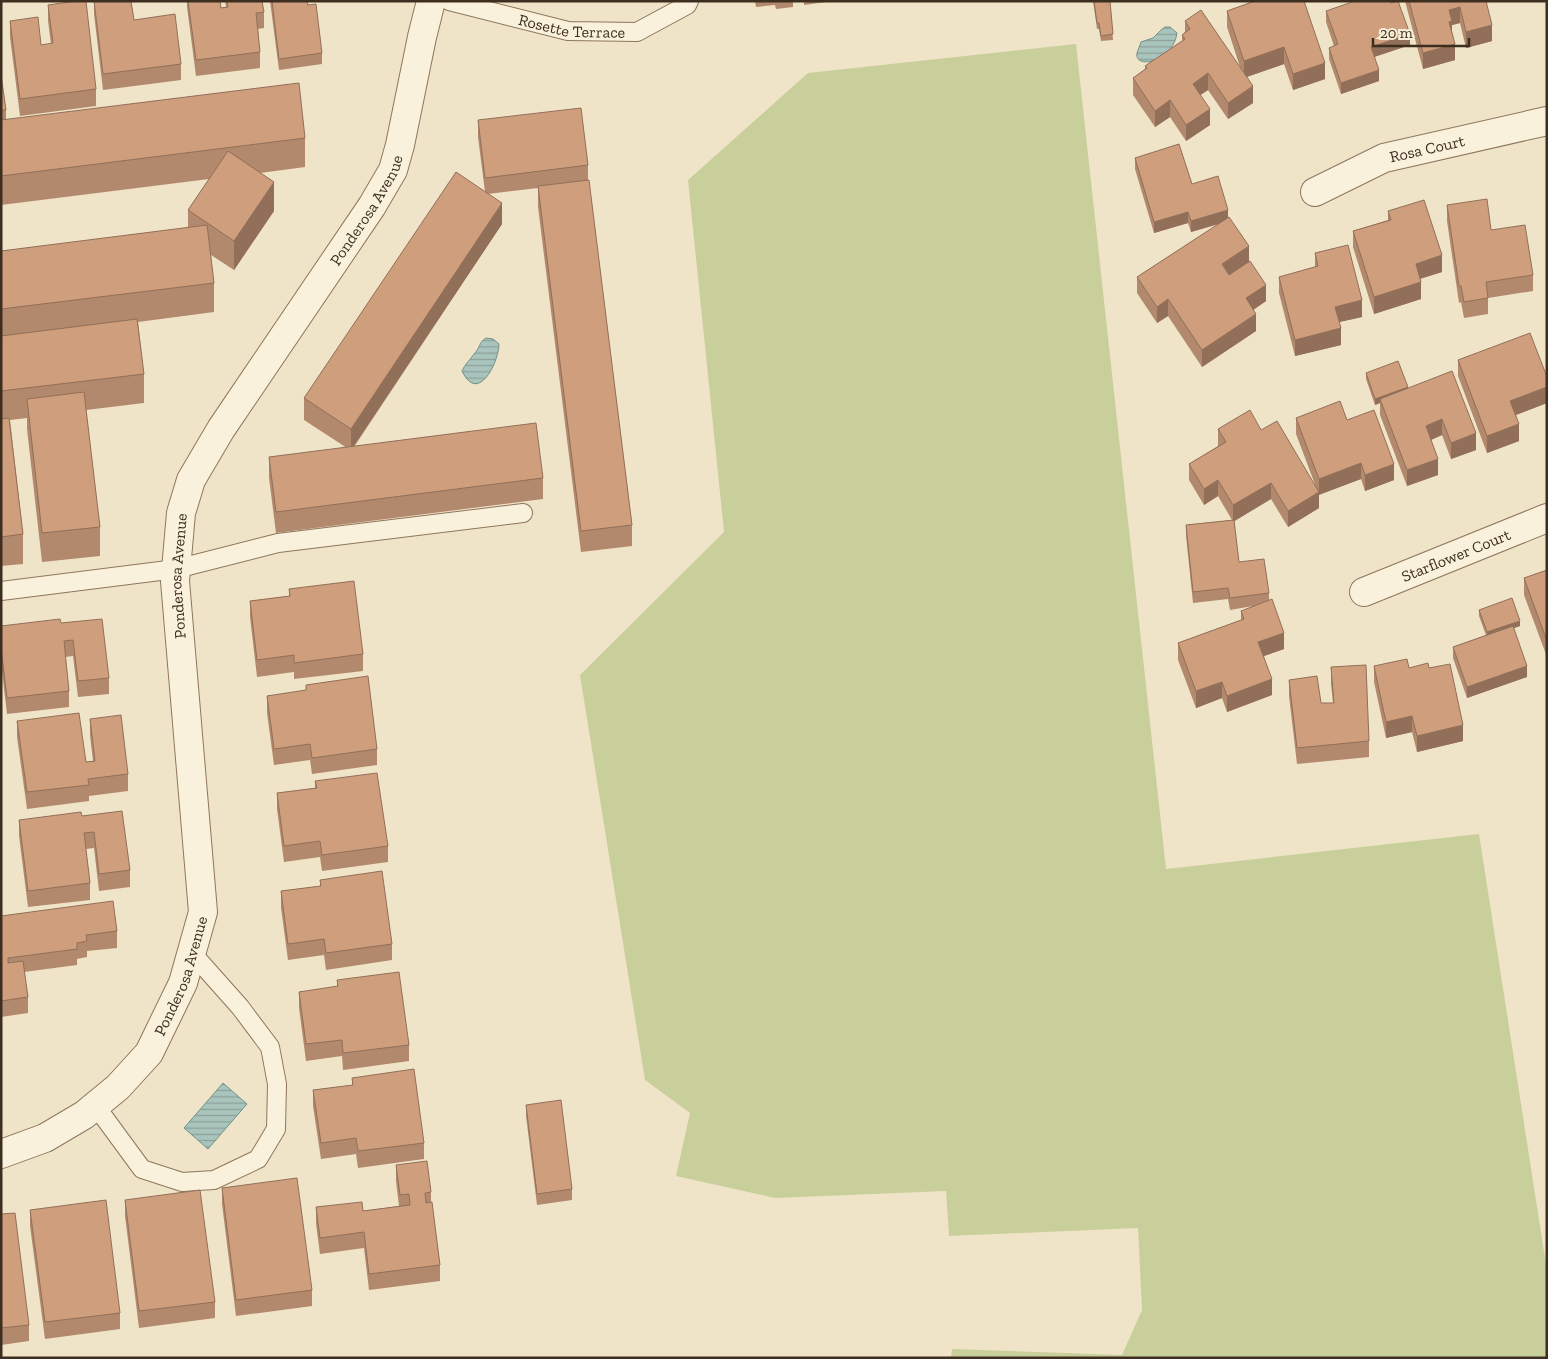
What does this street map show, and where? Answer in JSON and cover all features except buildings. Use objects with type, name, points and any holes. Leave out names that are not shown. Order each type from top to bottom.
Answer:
[{"type":"street","name":"Ponderosa Avenue","points":[[1,1154],[44,1138],[84,1115],[118,1088],[149,1053],[183,983],[203,912],[175,581],[181,513],[191,480],[226,421],[372,206],[393,170],[431,1]]},
{"type":"street","name":"Rosa Court","points":[[1315,192],[1384,158],[1547,120]]},
{"type":"street","name":"Starflower Court","points":[[1364,592],[1547,518]]},
{"type":"lane","name":"Rosette Terrace","points":[[449,1],[568,31],[637,32],[687,4],[689,1]]},
{"type":"lane","points":[[1,591],[176,569],[278,543],[523,513]]},
{"type":"lane","points":[[95,1105],[142,1169],[182,1182],[214,1180],[258,1160],[276,1129],[277,1084],[270,1047],[240,1007],[192,953]]},
{"type":"green space","points":[[1076,44],[1166,869],[1479,834],[1547,1271],[1547,1358],[951,1358],[952,1349],[1122,1355],[1142,1310],[1138,1228],[949,1236],[946,1191],[775,1198],[676,1176],[690,1113],[645,1080],[580,675],[724,532],[688,180],[808,73]]},
{"type":"water","points":[[1165,27],[1170,27],[1177,33],[1169,51],[1162,57],[1154,60],[1141,61],[1137,53],[1141,42],[1153,38]]},
{"type":"water","points":[[486,338],[493,339],[499,344],[498,352],[492,369],[481,382],[475,384],[468,380],[462,371]]},
{"type":"water","points":[[223,1083],[247,1104],[208,1149],[184,1128]]}]
